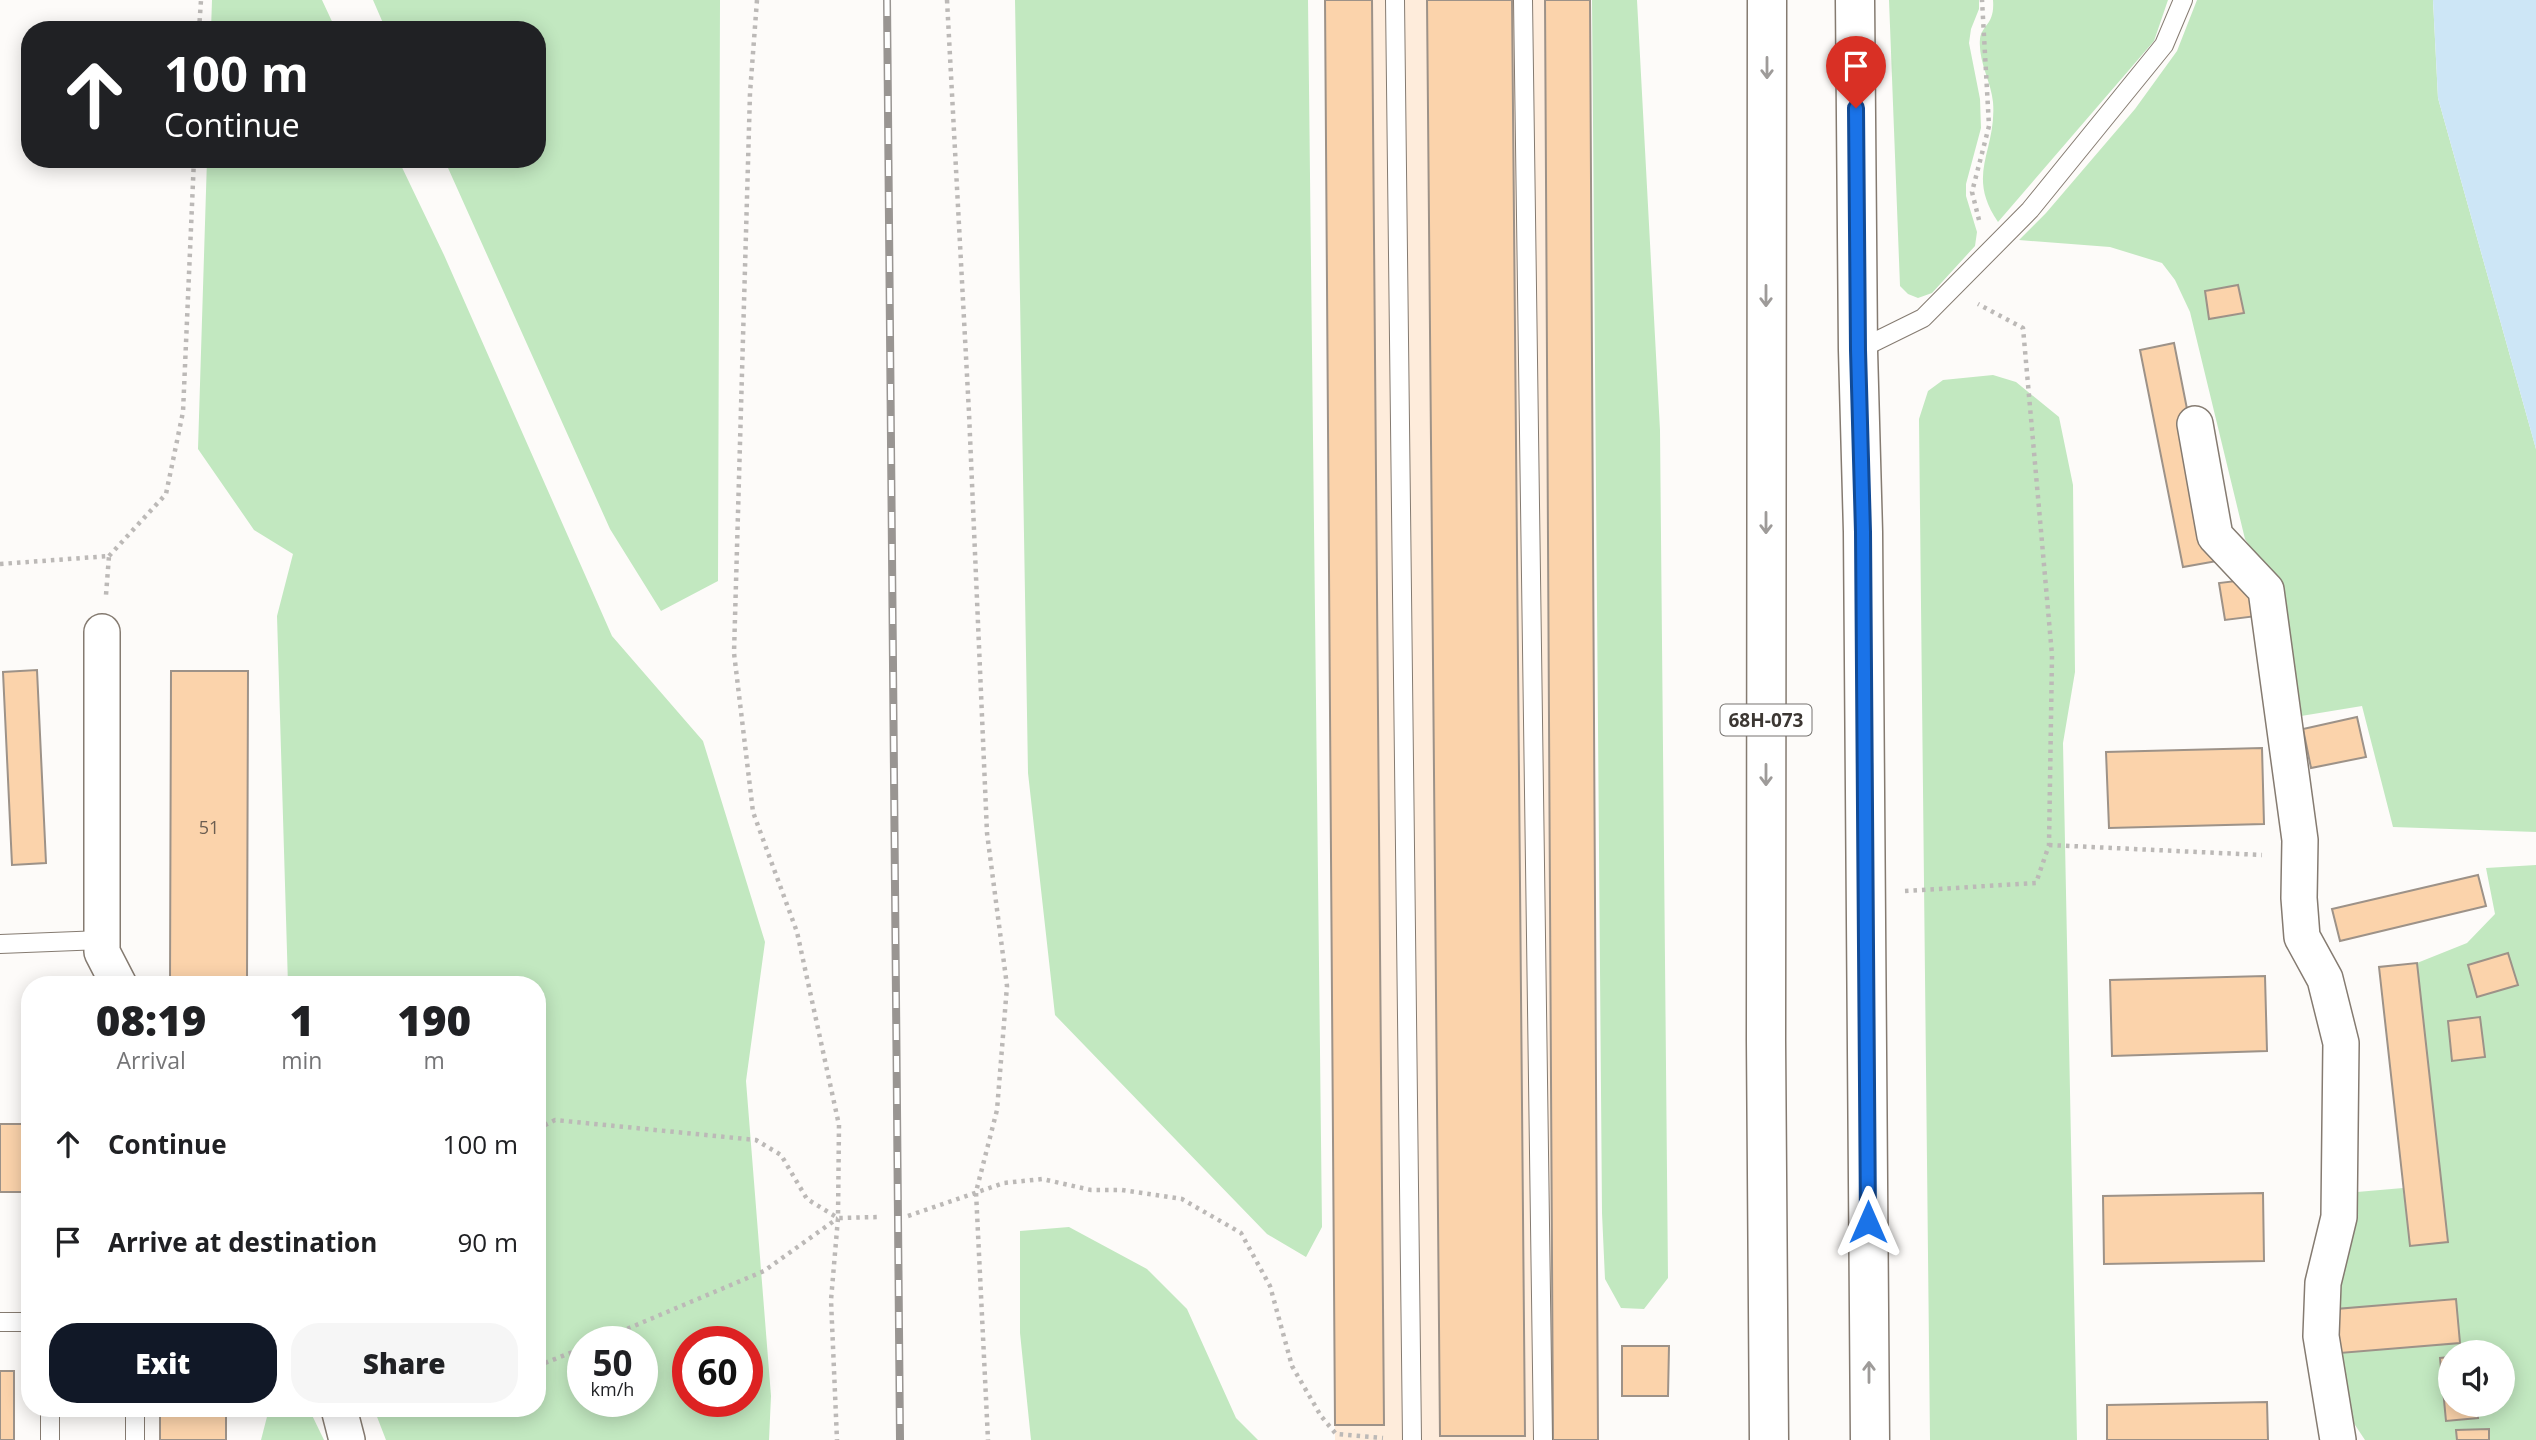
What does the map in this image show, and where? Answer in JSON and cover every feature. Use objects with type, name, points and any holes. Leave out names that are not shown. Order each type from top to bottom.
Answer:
[{"type":"main road","name":"68Н-073","points":[[1767,0],[1766,1041],[1769,1440]]},
{"type":"main road","points":[[1855,0],[1864,642],[1870,1440]]},
{"type":"street","points":[[2195,424],[2215,537],[2266,590],[2300,840],[2299,898],[2302,937],[2325,979],[2341,1043],[2339,1217],[2323,1283],[2321,1336],[2338,1440]]},
{"type":"street","points":[[103,632],[102,952],[114,976]]},
{"type":"street","points":[[341,1417],[347,1440]]},
{"type":"lane","points":[[1395,0],[1403,1439]]},
{"type":"lane","points":[[1523,0],[1543,1440]]},
{"type":"lane","points":[[1858,350],[1923,318],[2030,210],[2164,45],[2183,0]]},
{"type":"lane","points":[[0,944],[102,940]]},
{"type":"lane","points":[[0,1322],[21,1322]]},
{"type":"lane","points":[[50,1417],[50,1440]]},
{"type":"lane","points":[[135,1417],[135,1440]]},
{"type":"path","points":[[200,21],[201,0]]},
{"type":"path","points":[[757,0],[750,93],[734,653],[753,812],[797,932],[839,1125],[838,1218],[831,1300],[836,1440]]},
{"type":"path","points":[[947,0],[987,833],[1007,986],[997,1111],[976,1192],[988,1440]]},
{"type":"path","points":[[1982,0],[1989,126],[1972,192],[1988,251]]},
{"type":"path","points":[[103,632],[109,556],[166,494],[183,412],[194,168]]},
{"type":"path","points":[[1866,894],[2036,883],[2049,845],[2052,655],[2022,328],[1951,289]]},
{"type":"path","points":[[0,564],[109,556]]},
{"type":"path","points":[[2049,845],[2300,857]]},
{"type":"path","points":[[546,1124],[555,1120],[756,1140],[781,1156],[807,1199],[838,1218],[879,1217]]},
{"type":"path","points":[[908,1216],[1004,1183],[1042,1179],[1091,1190],[1122,1190],[1182,1199],[1241,1233],[1270,1286],[1292,1366],[1321,1416],[1336,1434],[1403,1439]]},
{"type":"path","points":[[634,1326],[764,1271],[838,1218]]},
{"type":"path","points":[[546,1362],[567,1354]]},
{"type":"shaded area","points":[[1325,0],[1590,0],[1598,1440],[1335,1440]]},
{"type":"green space","points":[[212,0],[322,0],[332,21],[211,21]]},
{"type":"green space","points":[[373,0],[720,0],[718,581],[661,611],[610,529],[448,168],[546,168],[546,21],[382,21]]},
{"type":"green space","points":[[1015,0],[1308,0],[1322,1227],[1306,1257],[1267,1234],[1055,1015],[1028,773]]},
{"type":"green space","points":[[1592,0],[1637,0],[1660,430],[1668,1278],[1644,1309],[1621,1308],[1605,1279],[1602,1213]]},
{"type":"green space","points":[[1889,0],[1979,0],[1969,43],[1980,99],[1981,128],[1966,184],[1966,196],[1977,232],[1975,246],[1932,293],[1918,298],[1908,294],[1900,286]]},
{"type":"green space","points":[[1993,0],[2168,0],[2154,41],[1998,222],[1988,205],[1984,190],[1983,176],[1991,135],[1993,102],[1980,47],[1981,34],[1992,15]]},
{"type":"green space","points":[[2197,0],[2433,0],[2438,98],[2536,449],[2536,832],[2393,827],[2362,706],[2295,717],[2277,588],[2245,539],[2190,312],[2175,280],[2162,263],[2110,247],[2019,240],[2046,213],[2135,109],[2177,51]]},
{"type":"green space","points":[[207,168],[402,168],[444,255],[612,636],[703,741],[765,942],[746,1081],[771,1396],[769,1440],[386,1440],[377,1417],[546,1417],[546,976],[288,976],[277,616],[293,554],[254,530],[198,449]]},
{"type":"green space","points":[[1993,375],[2016,382],[2059,417],[2073,485],[2075,672],[2063,743],[2077,1440],[1930,1440],[1919,419],[1928,391],[1943,380]]},
{"type":"green space","points":[[2536,865],[2536,1440],[2365,1440],[2347,1413],[2333,1299],[2357,1192],[2403,1188],[2410,1246],[2448,1242],[2417,963],[2467,943],[2495,914],[2486,868]]},
{"type":"green space","points":[[1069,1227],[1147,1269],[1187,1309],[1236,1418],[1258,1440],[1031,1440],[1020,1333],[1020,1231]]},
{"type":"green space","points":[[267,1417],[313,1417],[324,1440],[261,1440]]},
{"type":"water","points":[[2433,0],[2536,0],[2536,449],[2438,98]]},
{"type":"building","points":[[1325,0],[1372,0],[1384,1425],[1335,1425]]},
{"type":"building","points":[[1427,0],[1512,0],[1525,1436],[1440,1436]]},
{"type":"building","points":[[1545,0],[1590,0],[1598,1440],[1553,1440]]},
{"type":"building","points":[[2238,285],[2244,313],[2209,319],[2205,291]]},
{"type":"building","points":[[2174,343],[2217,561],[2183,567],[2140,350]]},
{"type":"building","points":[[2252,579],[2257,616],[2225,620],[2219,583]]},
{"type":"building","points":[[37,670],[46,863],[12,865],[3,672]]},
{"type":"building","points":[[171,671],[248,671],[247,976],[170,976]]},
{"type":"building","points":[[2357,717],[2366,757],[2311,768],[2303,729]]},
{"type":"building","points":[[2262,748],[2264,824],[2109,828],[2106,752]]},
{"type":"building","points":[[2478,875],[2486,906],[2340,941],[2332,909]]},
{"type":"building","points":[[2508,953],[2518,985],[2477,997],[2468,965]]},
{"type":"building","points":[[2417,963],[2448,1242],[2410,1246],[2379,967]]},
{"type":"building","points":[[2265,976],[2267,1051],[2112,1056],[2110,980]]},
{"type":"building","points":[[2480,1017],[2485,1057],[2452,1061],[2448,1021]]},
{"type":"building","points":[[0,1124],[21,1124],[21,1192],[0,1192]]},
{"type":"building","points":[[2263,1193],[2264,1261],[2104,1264],[2103,1196]]},
{"type":"building","points":[[2456,1299],[2460,1340],[2438,1340],[2438,1345],[2340,1353],[2336,1309]]},
{"type":"building","points":[[1622,1346],[1669,1346],[1668,1396],[1622,1396]]},
{"type":"building","points":[[0,1371],[14,1371],[14,1440],[0,1440]]},
{"type":"building","points":[[2267,1402],[2268,1440],[2107,1440],[2107,1405]]},
{"type":"building","points":[[160,1417],[226,1417],[226,1440],[160,1440]]},
{"type":"building","points":[[2446,1417],[2478,1417],[2478,1418],[2446,1421]]},
{"type":"building","points":[[2489,1429],[2489,1440],[2457,1440],[2456,1430]]},
{"type":"railway","points":[[887,0],[900,1440]]},
{"type":"route","points":[[1856,108],[1863,532],[1868,1222]]}]
